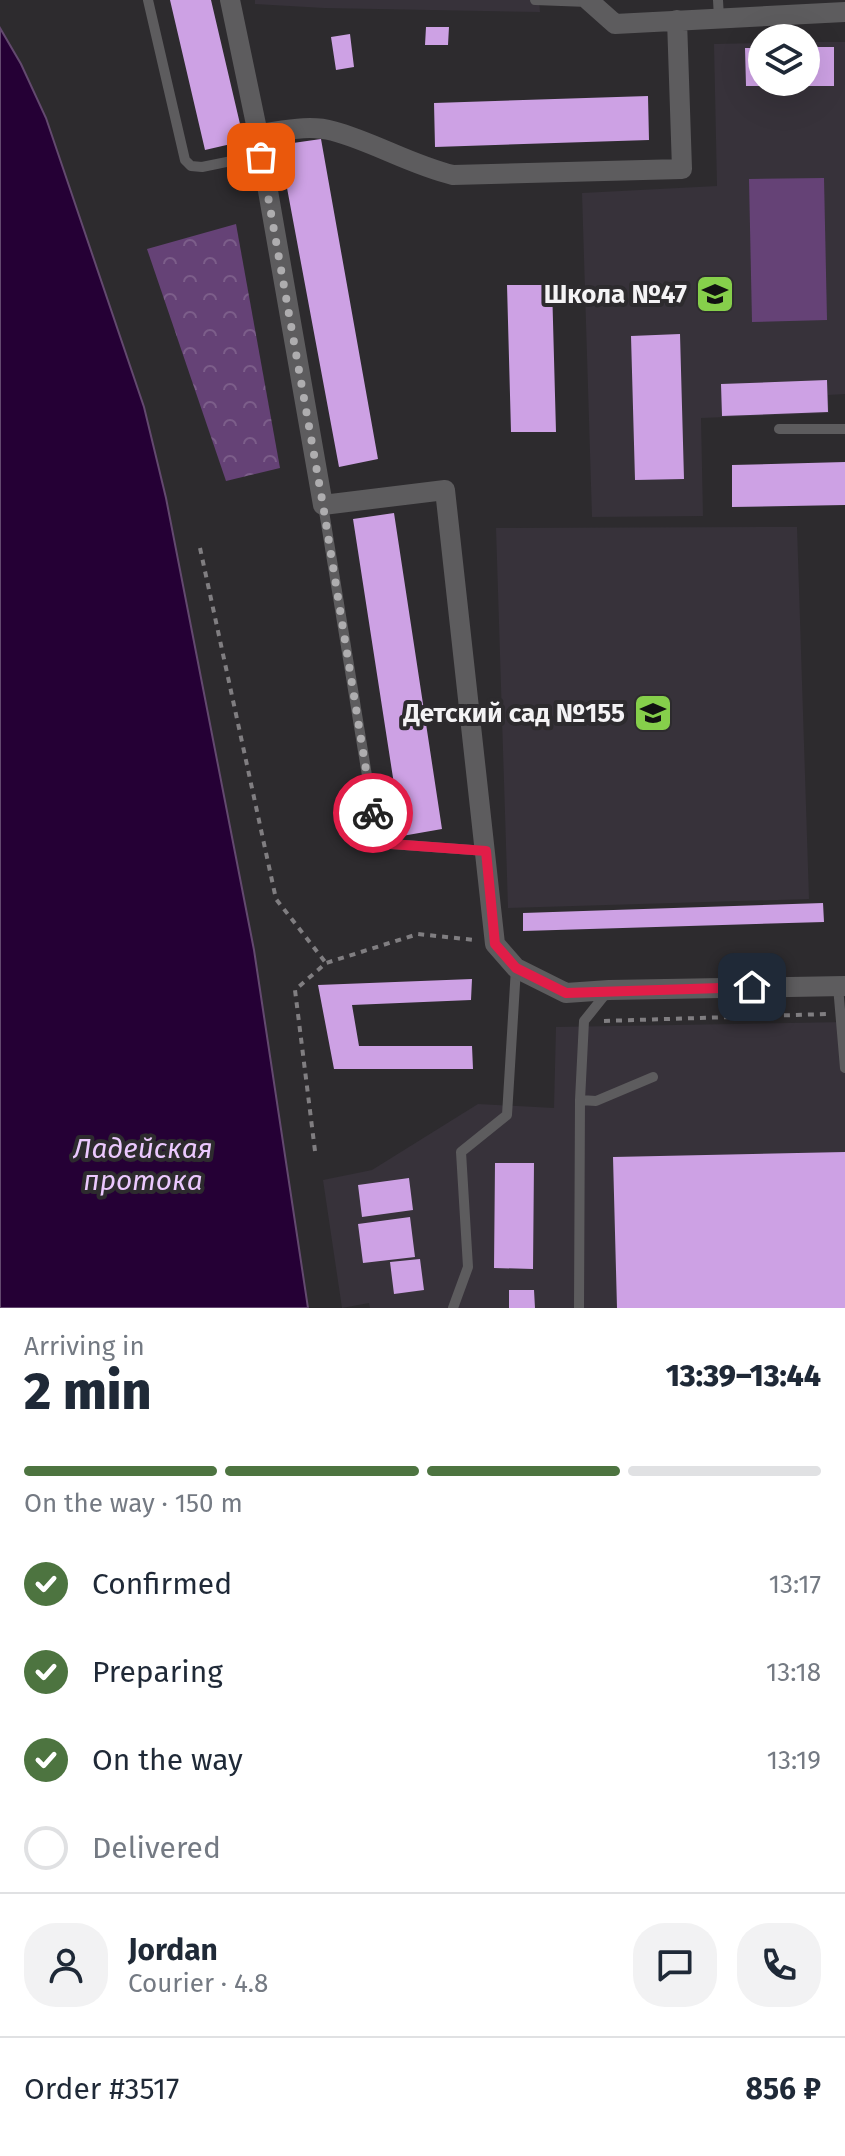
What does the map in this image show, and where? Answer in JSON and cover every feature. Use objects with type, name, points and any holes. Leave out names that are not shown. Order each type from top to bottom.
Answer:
[{"type":"street","points":[[230,0],[258,134],[303,128],[332,130],[427,169],[453,175],[682,169],[677,20]]},
{"type":"street","points":[[588,1],[615,24],[677,20],[718,9],[845,12]]},
{"type":"street","points":[[261,157],[323,505],[445,490],[495,944],[516,968],[566,993],[841,986]]},
{"type":"lane","points":[[148,0],[185,160],[191,166],[202,167],[261,157],[258,134]]},
{"type":"lane","points":[[535,0],[588,1]]},
{"type":"lane","points":[[779,429],[845,429]]},
{"type":"lane","points":[[323,505],[376,831],[391,844],[486,851]]},
{"type":"lane","points":[[453,1308],[468,1267],[461,1152],[507,1115],[516,968]]},
{"type":"lane","points":[[841,986],[845,1068]]},
{"type":"lane","points":[[579,1308],[580,1100],[584,1021],[609,990]]},
{"type":"lane","points":[[580,1100],[596,1101],[653,1077]]},
{"type":"path","points":[[200,548],[276,899],[326,963]]},
{"type":"path","points":[[315,1151],[295,990],[326,963],[418,934],[495,944]]},
{"type":"path","points":[[601,1021],[840,1014]]},
{"type":"shaded area","points":[[255,0],[539,0],[540,12],[324,8],[255,4]]},
{"type":"shaded area","name":"Школа №47","points":[[820,42],[845,42],[845,394],[828,395],[829,413],[701,418],[703,516],[592,517],[582,193],[717,186],[714,44],[748,43],[748,96],[820,96]]},
{"type":"shaded area","name":"Детский сад №155","points":[[797,527],[809,899],[508,908],[496,528]]},
{"type":"shaded area","points":[[845,1022],[845,1308],[370,1308],[369,1303],[342,1308],[323,1180],[372,1170],[478,1104],[554,1108],[556,1027]]},
{"type":"green space","points":[[824,178],[827,320],[752,322],[749,179]]},
{"type":"green space","points":[[236,224],[280,468],[226,481],[147,249]]},
{"type":"water","name":"Ладейская протока","points":[[0,28],[46,118],[144,407],[166,498],[254,950],[308,1308],[0,1308]]},
{"type":"building","points":[[170,0],[211,0],[244,141],[205,150]]},
{"type":"building","points":[[426,27],[449,27],[448,45],[425,45]]},
{"type":"building","points":[[350,34],[354,67],[336,70],[331,37]]},
{"type":"building","points":[[820,47],[834,47],[834,86],[820,86]]},
{"type":"building","points":[[745,48],[748,48],[748,86],[746,86]]},
{"type":"building","points":[[648,96],[649,140],[435,147],[434,103]]},
{"type":"building","points":[[321,139],[378,459],[339,467],[279,145]]},
{"type":"building","points":[[507,285],[552,285],[556,432],[511,432]]},
{"type":"building","points":[[680,334],[684,479],[635,480],[631,336]]},
{"type":"building","points":[[827,380],[828,412],[722,416],[721,384]]},
{"type":"building","points":[[845,462],[845,505],[732,507],[732,465]]},
{"type":"building","points":[[394,513],[442,829],[402,836],[353,519]]},
{"type":"building","points":[[823,903],[824,922],[523,931],[523,913]]},
{"type":"building","points":[[472,979],[471,1000],[352,1005],[359,1046],[472,1046],[473,1069],[334,1069],[318,985]]},
{"type":"building","points":[[845,1152],[845,1308],[617,1308],[613,1157]]},
{"type":"building","points":[[495,1163],[534,1163],[533,1269],[494,1268]]},
{"type":"building","points":[[409,1178],[413,1210],[362,1217],[358,1185]]},
{"type":"building","points":[[410,1217],[415,1257],[363,1263],[358,1224]]},
{"type":"building","points":[[420,1259],[424,1290],[394,1294],[390,1262]]},
{"type":"building","points":[[509,1290],[534,1290],[535,1308],[509,1308]]},
{"type":"way so far","points":[[261,157],[323,505],[373,813]]},
{"type":"place","name":"Школа №47","points":[[715,294]]},
{"type":"place","name":"Детский сад №155","points":[[653,713]]},
{"type":"route","points":[[373,813],[376,831],[391,844],[486,851],[495,944],[516,968],[566,993],[752,987]]}]
